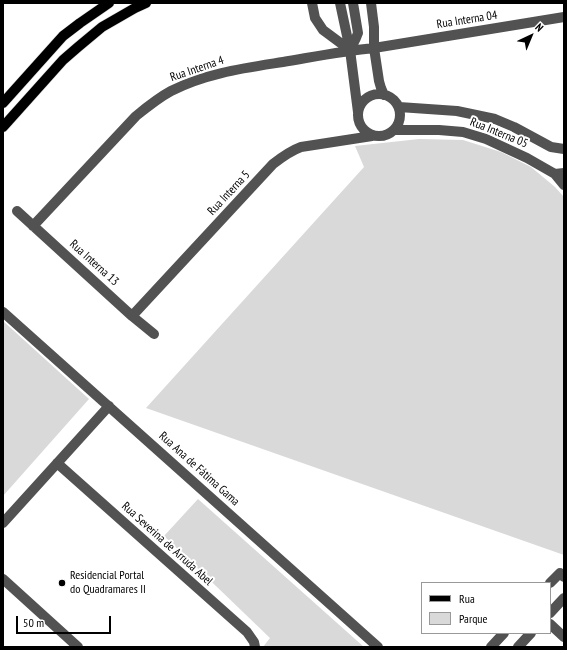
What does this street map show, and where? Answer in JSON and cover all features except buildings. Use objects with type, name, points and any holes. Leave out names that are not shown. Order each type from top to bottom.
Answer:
[{"type":"main road","points":[[3,103],[63,36],[109,3]]},
{"type":"main road","points":[[3,127],[63,60],[102,27],[146,3]]},
{"type":"street","points":[[312,3],[315,18],[324,30],[350,50]]},
{"type":"street","points":[[340,3],[350,50],[359,122],[361,126],[372,136],[385,136],[396,130],[401,119],[399,107],[395,101],[384,95],[376,94],[367,98],[361,104],[358,112]]},
{"type":"street","points":[[350,50],[358,33],[353,3]]},
{"type":"street","points":[[371,3],[374,27],[374,48],[379,81],[384,95]]},
{"type":"street","name":"Rua Interna 04","points":[[374,48],[564,17]]},
{"type":"street","name":"Rua Interna 4","points":[[33,226],[136,116],[150,104],[171,91],[214,74],[350,50],[374,48]]},
{"type":"street","name":"Rua Interna 05","points":[[399,107],[457,111],[495,119],[514,127],[551,147],[564,149]]},
{"type":"street","name":"Rua Interna 05","points":[[396,130],[439,130],[463,132],[486,139],[560,174]]},
{"type":"street","name":"Rua Interna 5","points":[[132,316],[273,164],[281,158],[294,149],[301,147],[372,136]]},
{"type":"street","points":[[560,174],[564,185]]},
{"type":"street","name":"Rua Interna 13","points":[[17,211],[132,316],[154,334]]},
{"type":"street","name":"Rua Ana de Fátima Gama","points":[[3,312],[378,647]]},
{"type":"street","points":[[3,523],[109,406]]},
{"type":"street","name":"Rua Severina de Arruda Abel","points":[[57,463],[247,632],[254,642],[255,647]]},
{"type":"street","points":[[551,582],[560,573],[564,577]]},
{"type":"street","points":[[3,580],[78,647]]},
{"type":"street","points":[[551,612],[564,598]]},
{"type":"street","points":[[551,625],[564,636]]},
{"type":"street","points":[[491,647],[503,634]]},
{"type":"street","points":[[518,647],[530,634]]},
{"type":"green space","points":[[419,139],[463,140],[501,152],[531,167],[555,187],[564,197],[564,555],[146,408],[364,167],[355,146]]},
{"type":"green space","points":[[3,321],[89,399],[3,496]]},
{"type":"green space","points":[[198,499],[364,647],[263,647],[270,638],[164,536]]},
{"type":"place","name":"Residencial Portal do Quadramares II","points":[[62,583]]}]
